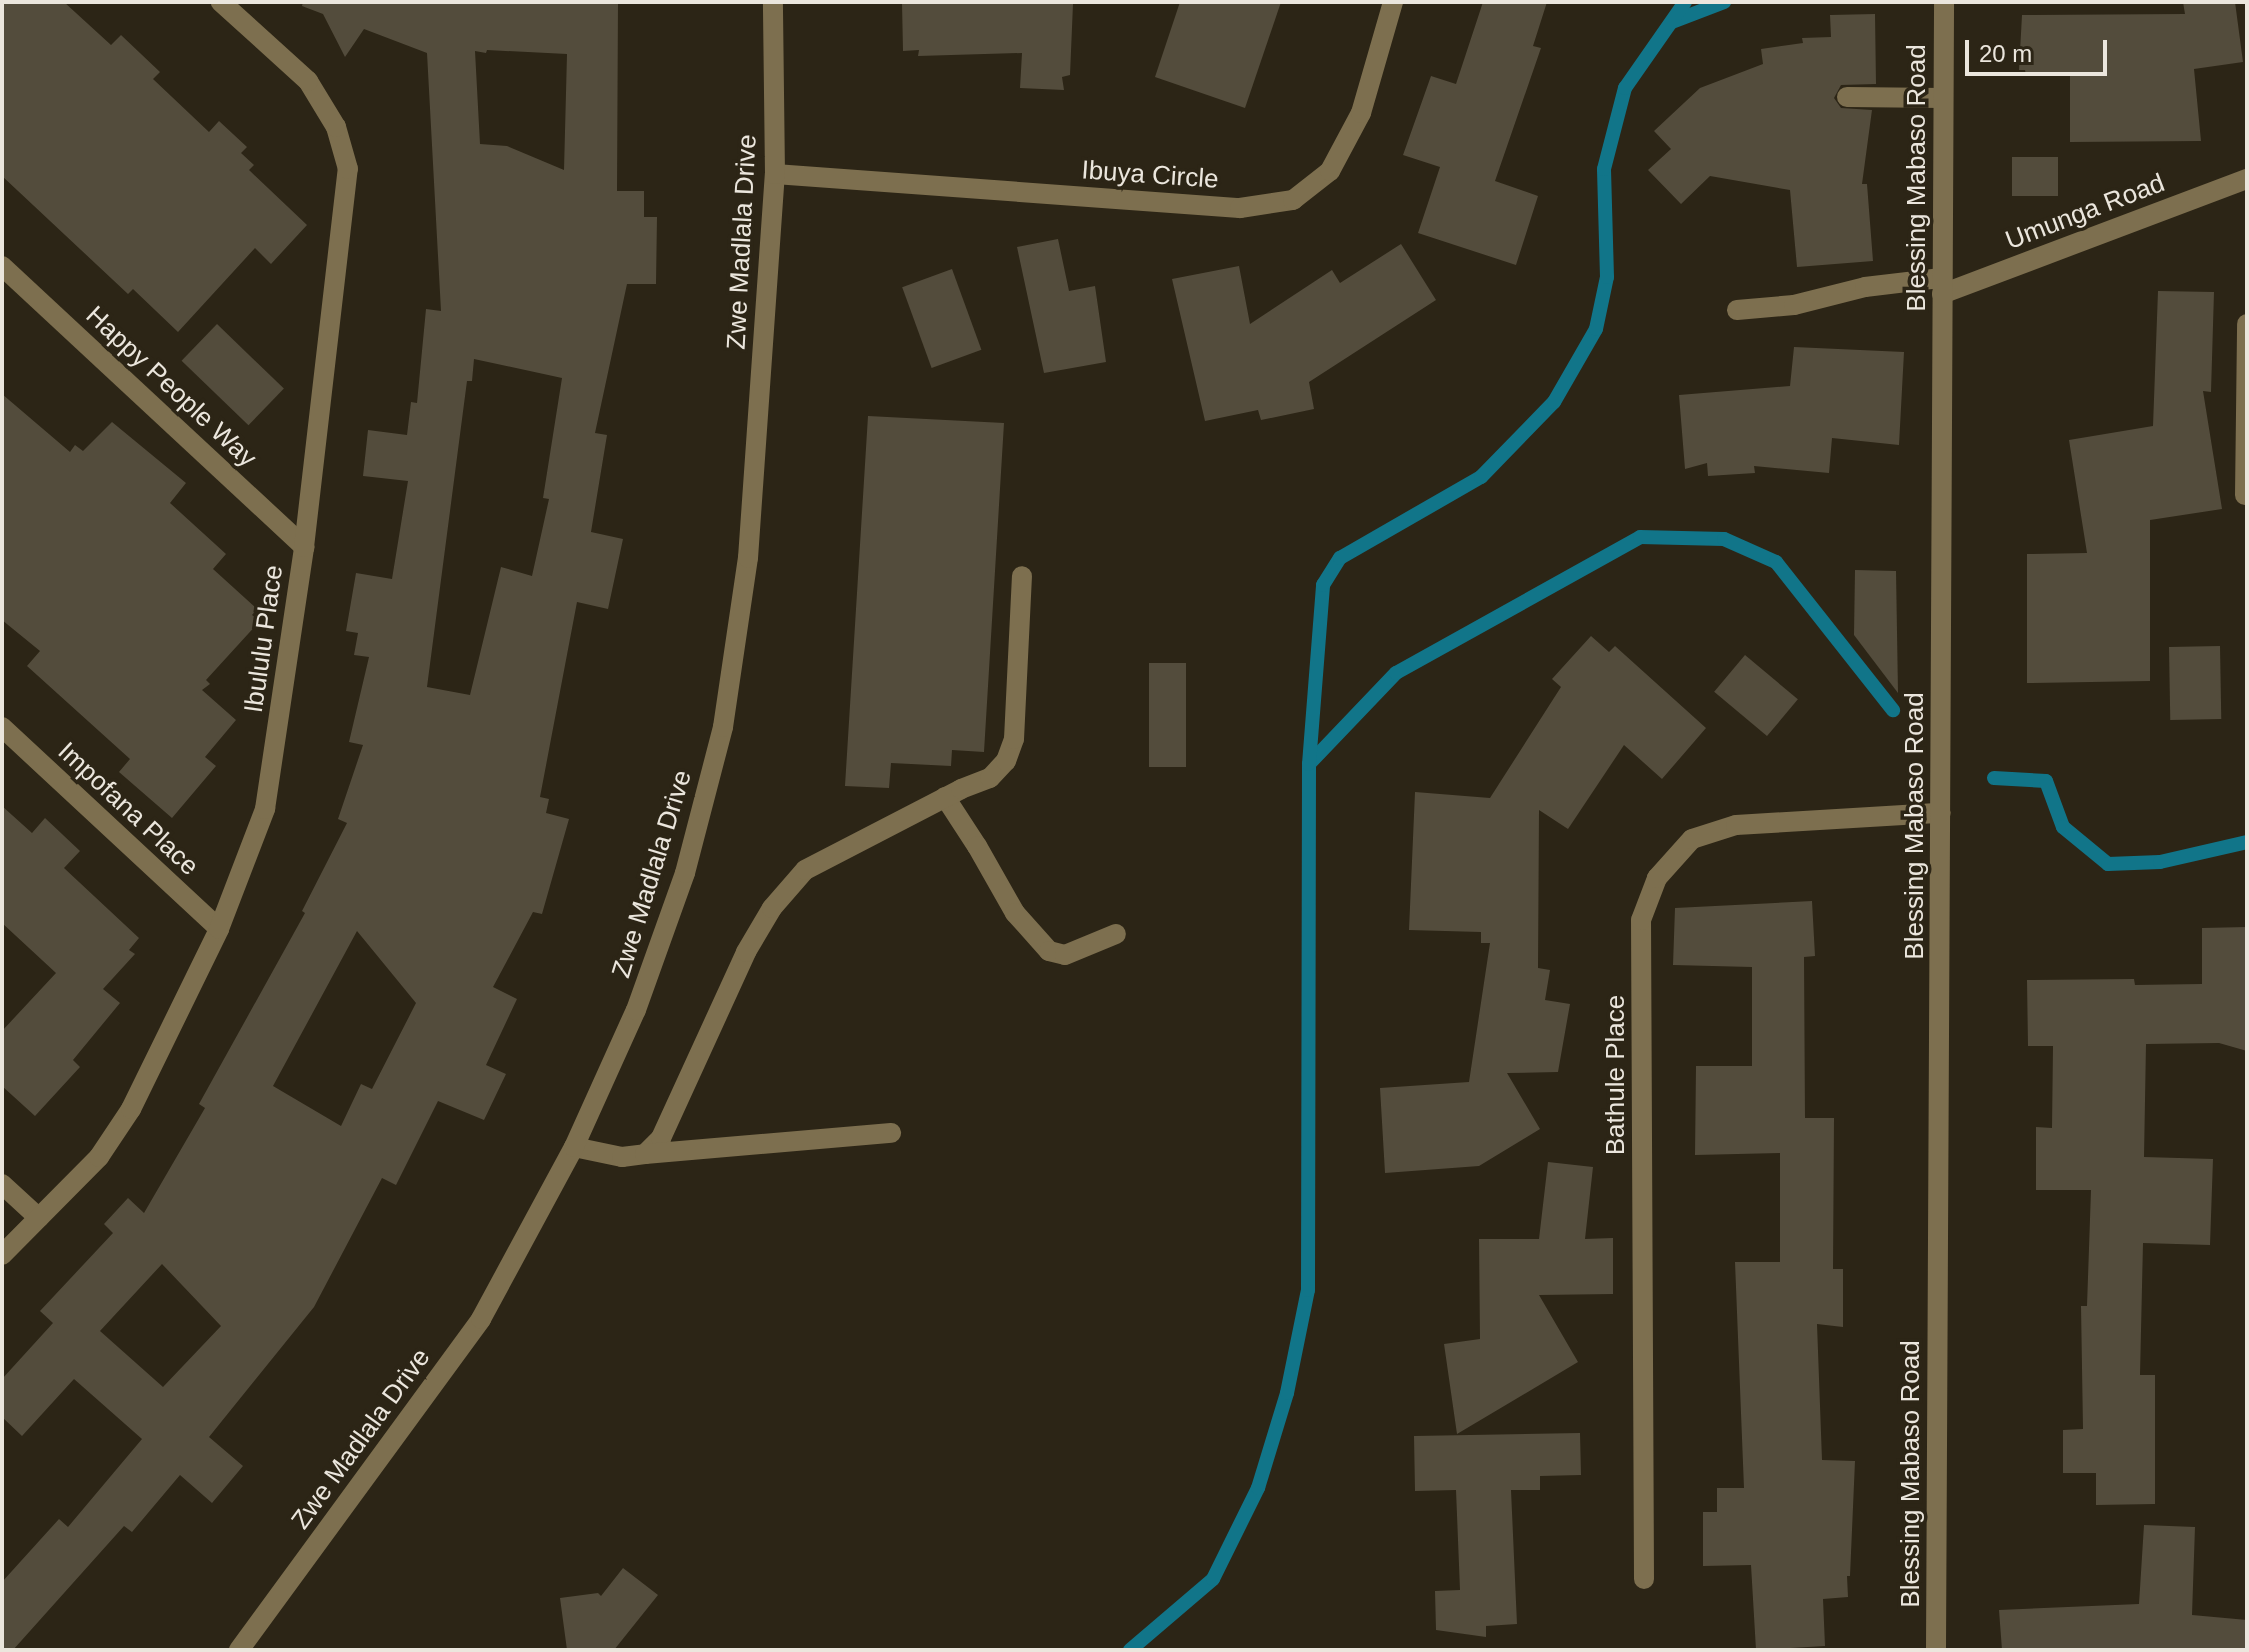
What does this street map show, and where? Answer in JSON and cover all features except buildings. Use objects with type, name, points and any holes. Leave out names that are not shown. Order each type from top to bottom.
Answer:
[{"type":"street","name":"Ibululu Place","points":[[2,1255],[99,1157],[131,1109],[219,929],[265,809],[304,547],[348,169],[336,127],[308,81],[221,2]]},
{"type":"street","name":"Zwe Madlala Drive","points":[[239,1650],[481,1319],[574,1147],[636,1010],[685,873],[723,727],[748,558],[775,174],[773,2]]},
{"type":"street","name":"Ibuya Circle","points":[[775,174],[1240,208],[1293,200],[1330,171],[1361,113],[1393,2]]},
{"type":"street","name":"Blessing Mabaso Road","points":[[1936,1650],[1944,2]]},
{"type":"street","points":[[1847,97],[1943,98]]},
{"type":"street","name":"Umunga Road","points":[[1737,310],[1794,305],[1865,287],[1942,286],[2247,179]]},
{"type":"street","name":"Happy People Way","points":[[2,266],[304,547]]},
{"type":"street","points":[[2245,495],[2247,324]]},
{"type":"street","points":[[645,1154],[661,1138],[746,952],[772,908],[805,870],[945,797],[990,778],[1006,761],[1014,739],[1022,576]]},
{"type":"street","name":"Impofana Place","points":[[2,727],[219,929]]},
{"type":"street","points":[[945,797],[1015,913],[1049,951],[1065,955],[1116,934]]},
{"type":"street","name":"Bathule Place","points":[[1644,1579],[1641,920],[1657,878],[1692,839],[1736,825],[1941,813]]},
{"type":"street","points":[[574,1147],[622,1157],[891,1133]]},
{"type":"street","points":[[2,1184],[39,1218]]},
{"type":"waterway","points":[[1130,1650],[1213,1579],[1258,1488],[1287,1393],[1308,1290],[1309,764],[1323,585],[1340,558],[1481,477],[1554,402],[1596,329],[1607,277],[1604,169],[1625,88],[1685,2]]},
{"type":"waterway","points":[[1672,22],[1724,2]]},
{"type":"waterway","points":[[1309,764],[1396,673],[1640,537],[1724,539],[1776,562],[1893,710]]},
{"type":"waterway","points":[[1994,778],[2046,781],[2063,827],[2108,864],[2160,862],[2247,842]]}]
